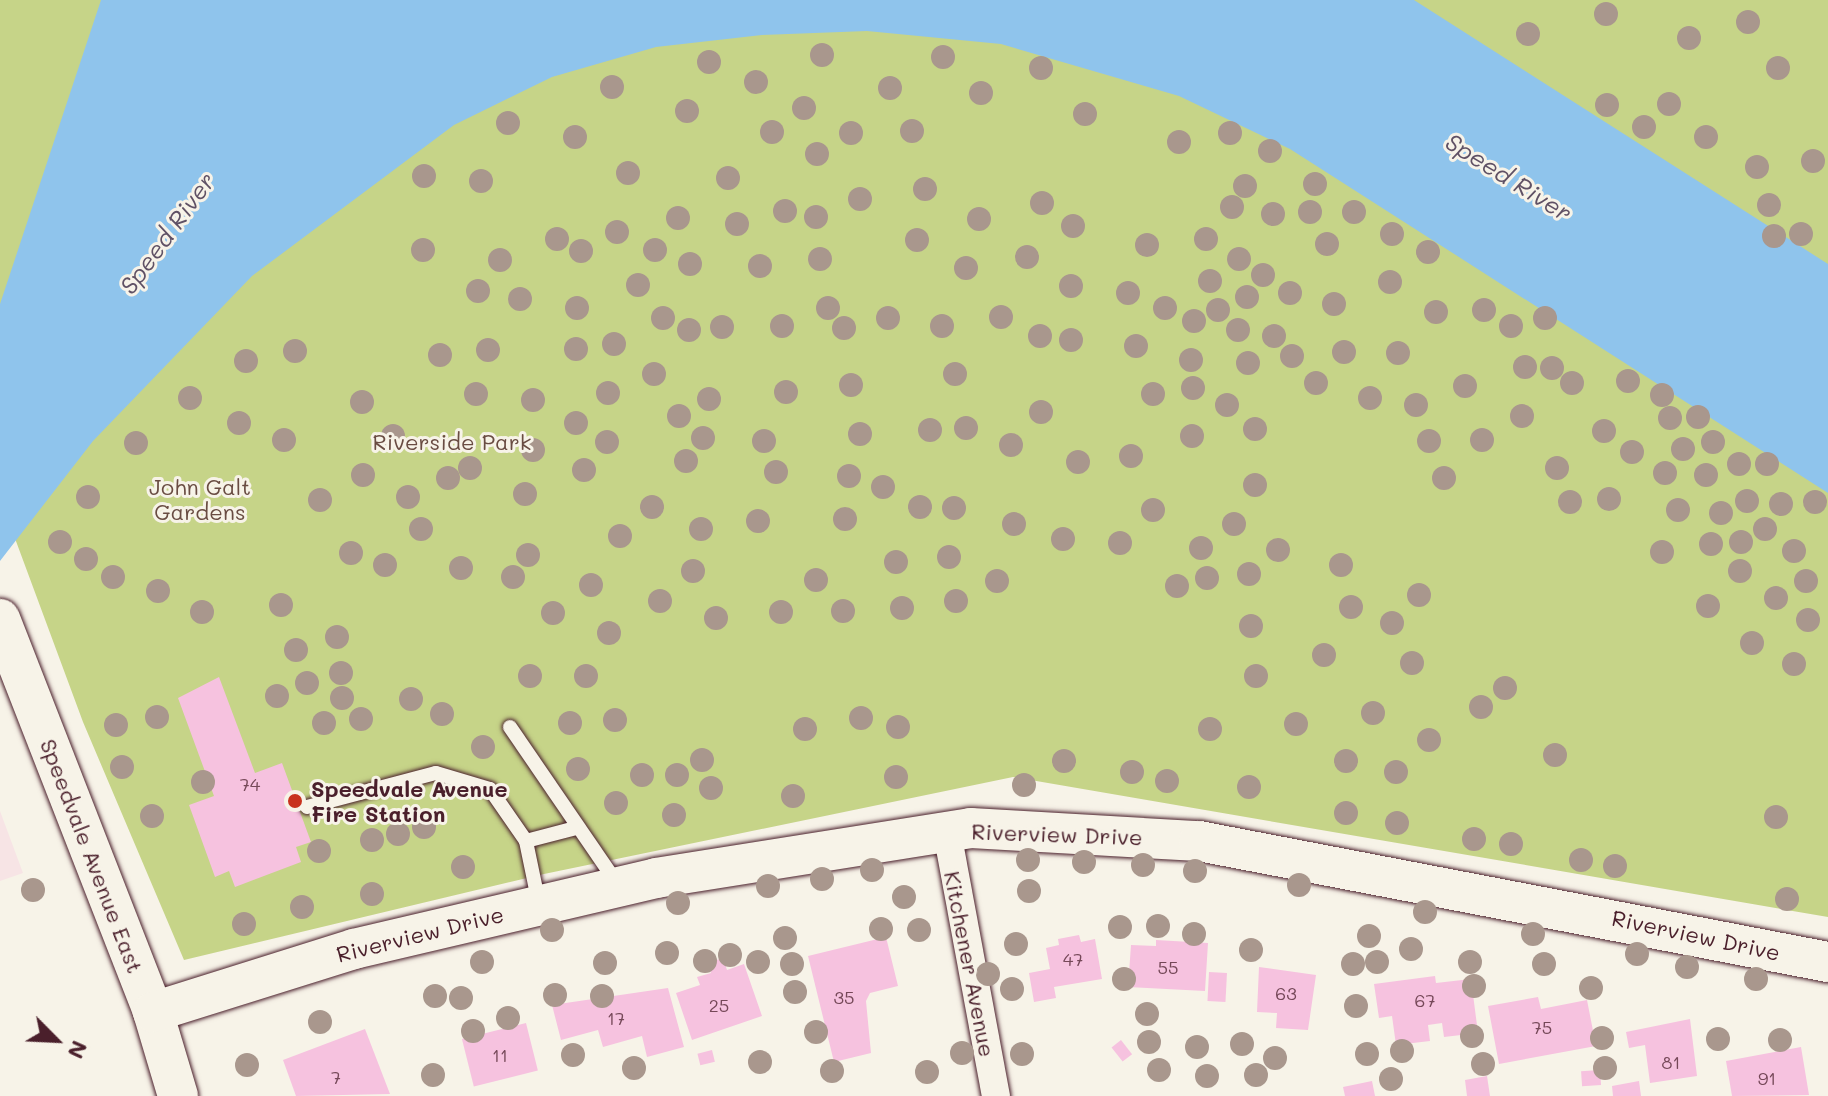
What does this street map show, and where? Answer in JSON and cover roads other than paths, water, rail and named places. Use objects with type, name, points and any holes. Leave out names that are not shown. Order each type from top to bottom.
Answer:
[{"type":"street","name":"Speedvale Avenue East","points":[[0,619],[153,1012],[178,1096]]},
{"type":"street","name":"Riverview Drive","points":[[153,1012],[354,949],[620,886],[947,832],[1199,841],[1828,962]]},
{"type":"street","name":"Kitchener Avenue","points":[[947,832],[996,1096]]},
{"type":"lane","points":[[510,727],[576,828],[620,886]]},
{"type":"lane","points":[[307,807],[392,781],[436,773],[467,778],[513,813],[526,841],[539,905]]},
{"type":"lane","points":[[526,841],[576,828]]},
{"type":"water","name":"Speed River","points":[[101,0],[1414,0],[1828,264],[1828,493],[1290,149],[1179,96],[1001,44],[867,31],[762,35],[656,47],[552,77],[454,125],[252,276],[93,441],[0,561],[0,304]]},
{"type":"place","name":"Speedvale Avenue Fire Station","points":[[295,801]]},
{"type":"park label","name":"Riverside Park","points":[[452,442]]},
{"type":"park label","name":"John Galt Gardens","points":[[200,498]]}]
